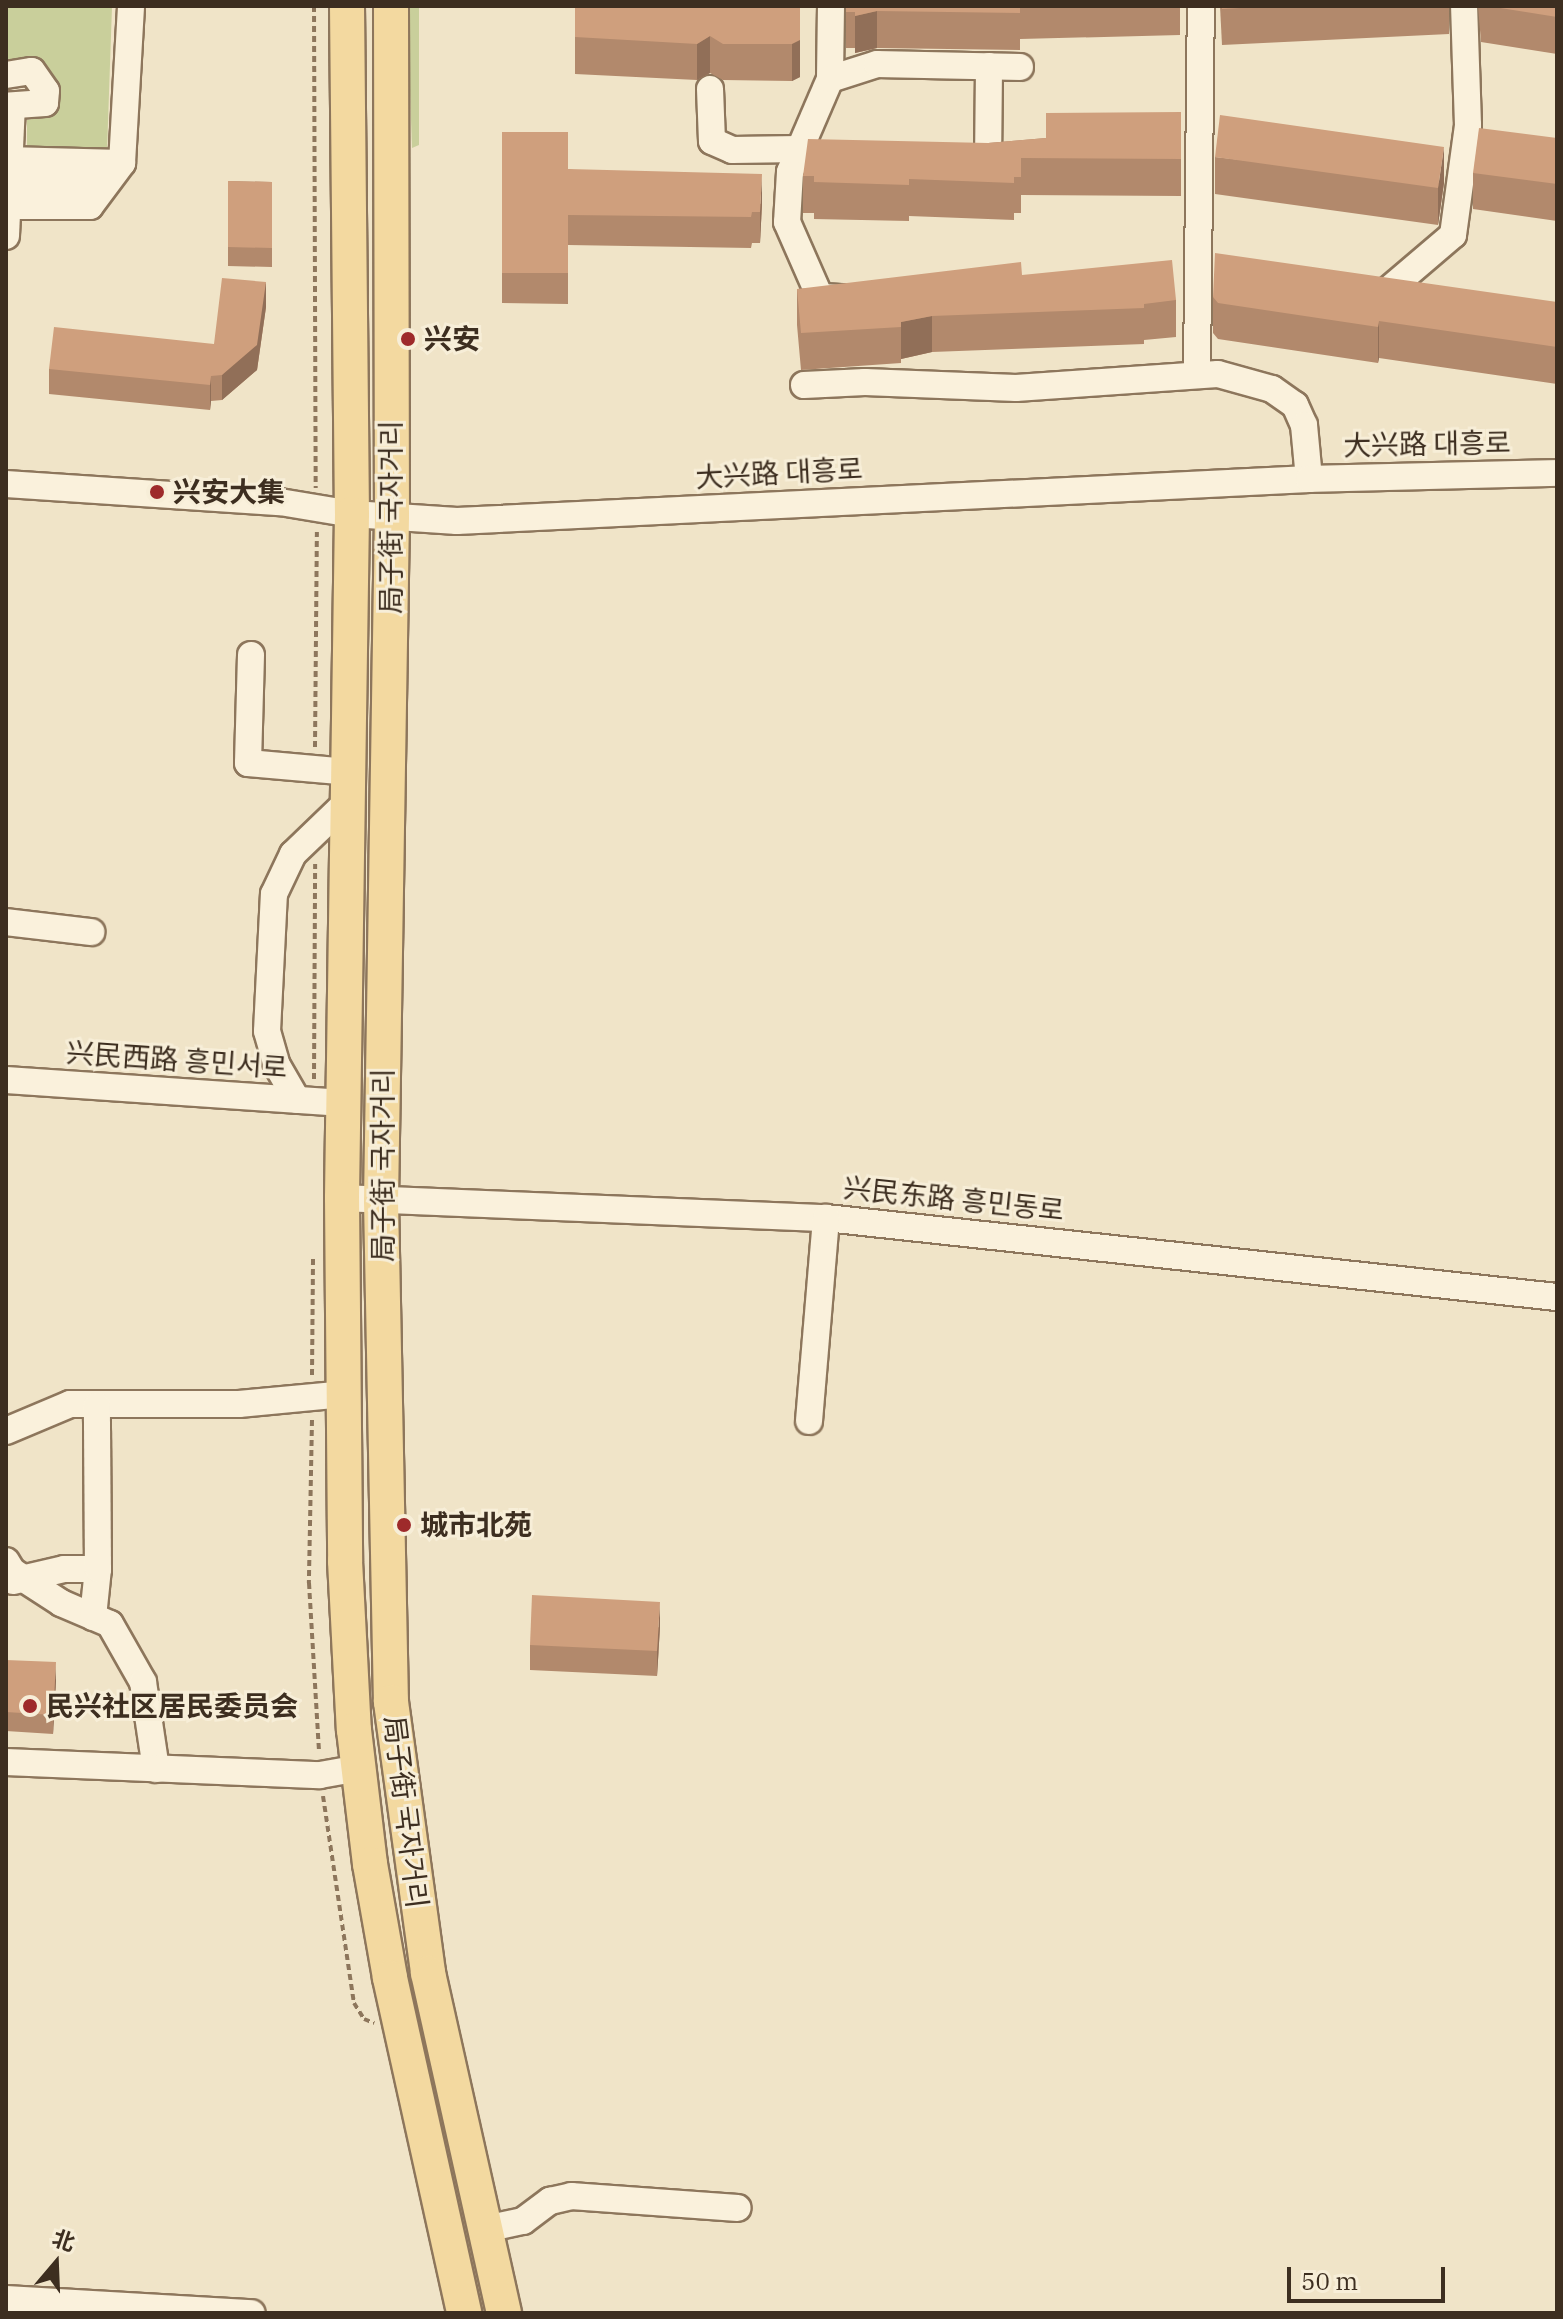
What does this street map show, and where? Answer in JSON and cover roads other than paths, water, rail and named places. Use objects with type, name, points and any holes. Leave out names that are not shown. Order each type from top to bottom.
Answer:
[{"type":"main road","name":"局子街 국자거리","points":[[347,6],[352,514],[342,1198],[345,1561],[359,1768],[390,1978],[458,2312]]},
{"type":"main road","name":"局子街 국자거리","points":[[391,6],[392,516],[381,1201],[391,1702],[428,1973],[504,2313]]},
{"type":"street","points":[[9,178],[90,206],[122,163],[131,6]]},
{"type":"street","points":[[831,6],[830,79],[806,154],[788,183],[787,222],[820,297],[869,297]]},
{"type":"street","points":[[1197,373],[1201,6]]},
{"type":"street","points":[[1386,292],[1448,243],[1466,142],[1464,6]]},
{"type":"street","points":[[830,79],[877,64],[1020,67]]},
{"type":"street","points":[[942,163],[988,164],[989,66]]},
{"type":"street","points":[[6,75],[32,71],[46,91],[45,103],[9,106],[6,236]]},
{"type":"street","points":[[710,89],[712,141],[732,150],[806,154]]},
{"type":"street","points":[[1466,142],[1497,146]]},
{"type":"street","points":[[9,178],[122,163]]},
{"type":"street","points":[[1200,272],[1231,275]]},
{"type":"street","points":[[1355,289],[1417,297]]},
{"type":"street","points":[[804,385],[865,382],[1016,388],[1197,373],[1218,374],[1286,396],[1304,425],[1309,479]]},
{"type":"street","name":"大兴路 대흥로","points":[[6,484],[280,502],[352,514],[457,521],[1309,479],[1557,473]]},
{"type":"street","points":[[251,655],[248,763],[348,786],[293,854],[274,894],[267,1031],[277,1066],[297,1100]]},
{"type":"street","points":[[6,922],[91,932]]},
{"type":"street","name":"兴民西路 흥민서로","points":[[6,1080],[343,1103]]},
{"type":"street","name":"兴民东路 흥민동로","points":[[342,1198],[826,1218],[1557,1297]]},
{"type":"street","points":[[809,1421],[826,1218]]},
{"type":"street","points":[[6,1431],[70,1404],[239,1404],[344,1394]]},
{"type":"street","points":[[93,1617],[98,1569],[97,1406]]},
{"type":"street","points":[[11,1574],[98,1569]]},
{"type":"street","points":[[11,1574],[110,1624],[143,1682],[156,1769]]},
{"type":"street","points":[[6,1762],[320,1775],[359,1768]]},
{"type":"street","points":[[485,2229],[523,2221],[550,2201],[571,2196],[738,2208]]},
{"type":"street","points":[[6,2299],[252,2313]]},
{"type":"place","name":"兴安","points":[[408,339]]},
{"type":"place","name":"兴安大集","points":[[157,492]]},
{"type":"place","name":"城市北苑","points":[[404,1525]]},
{"type":"place","name":"民兴社区居民委员会","points":[[30,1706]]}]
